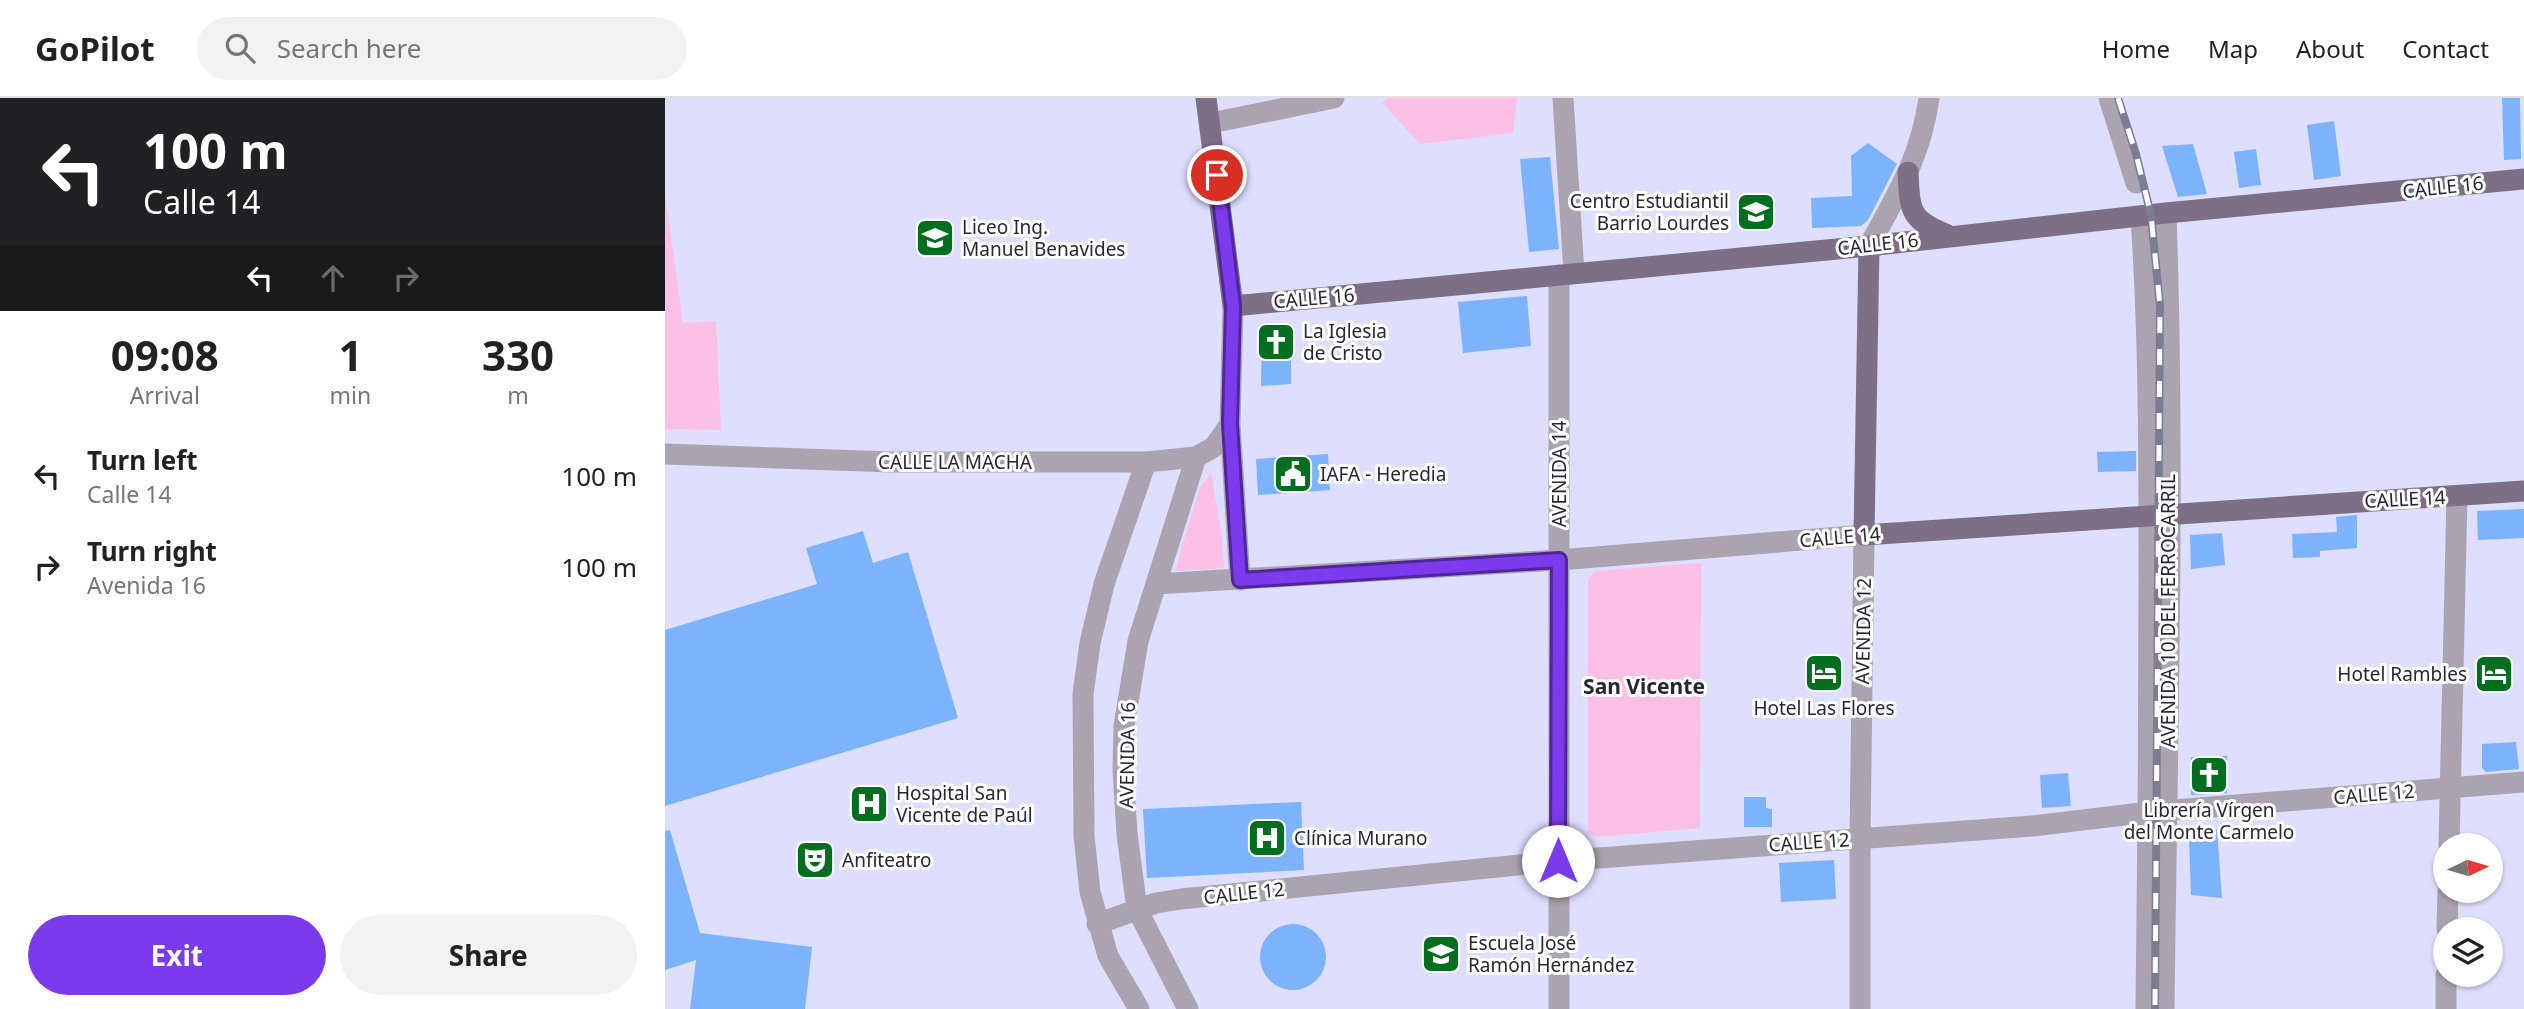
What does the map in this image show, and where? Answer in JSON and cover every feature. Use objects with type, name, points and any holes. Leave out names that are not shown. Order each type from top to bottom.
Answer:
[{"type":"main road","points":[[1206,98],[1233,306]]},
{"type":"main road","points":[[1908,172],[1912,210],[1927,228],[1950,236]]},
{"type":"main road","name":"CALLE 16","points":[[1233,306],[1869,246],[2524,179]]},
{"type":"main road","name":"AVENIDA 12","points":[[1864,535],[1869,246]]},
{"type":"main road","name":"CALLE 14","points":[[1864,535],[2524,491]]},
{"type":"street","points":[[1211,123],[1333,98]]},
{"type":"street","name":"AVENIDA 14","points":[[1559,1009],[1559,560],[1567,274],[1563,98]]},
{"type":"street","name":"AVENIDA 12","points":[[1869,246],[1908,172],[1921,138],[1929,98]]},
{"type":"street","points":[[2109,98],[2136,183]]},
{"type":"street","name":"AVENIDA 10 DEL FERROCARRIL","points":[[2164,1009],[2158,811],[2159,515],[2169,298],[2166,214]]},
{"type":"street","name":"AVENIDA 10 DEL FERROCARRIL","points":[[2141,217],[2159,515]]},
{"type":"street","points":[[1233,306],[1230,424],[1240,580]]},
{"type":"street","points":[[1196,457],[1214,447],[1230,424]]},
{"type":"street","name":"CALLE LA MACHA","points":[[665,454],[892,462],[1146,462],[1196,457]]},
{"type":"street","name":"AVENIDA 16","points":[[1188,1009],[1137,909],[1127,834],[1123,769],[1124,726],[1138,641],[1196,457]]},
{"type":"street","points":[[1139,1009],[1108,956],[1090,892],[1084,836],[1083,694],[1090,643],[1104,584],[1146,462]]},
{"type":"street","points":[[2449,833],[2457,496]]},
{"type":"street","name":"AVENIDA 12","points":[[1860,1009],[1864,535]]},
{"type":"street","name":"CALLE 14","points":[[1156,584],[1559,560],[1864,535]]},
{"type":"street","name":"CALLE 12","points":[[1097,924],[1156,903],[1181,899],[1558,861],[2032,826],[2158,811],[2524,782]]},
{"type":"street","name":"AVENIDA 10 DEL FERROCARRIL","points":[[2146,1009],[2158,811]]},
{"type":"street","points":[[2446,1009],[2447,987]]},
{"type":"shaded area","points":[[1387,98],[1517,98],[1513,133],[1420,144],[1382,103]]},
{"type":"shaded area","points":[[665,194],[683,323],[716,321],[721,430],[665,429]]},
{"type":"shaded area","points":[[1211,473],[1222,537],[1224,568],[1175,571],[1200,487]]},
{"type":"shaded area","points":[[1701,563],[1700,828],[1597,837],[1588,834],[1588,579],[1596,571]]},
{"type":"building","points":[[2502,98],[2520,98],[2521,159],[2504,160]]},
{"type":"building","points":[[2334,121],[2341,176],[2314,180],[2307,125]]},
{"type":"building","points":[[1868,143],[1897,164],[1868,220],[1861,226],[1812,228],[1811,198],[1852,196],[1851,156]]},
{"type":"building","points":[[2193,144],[2207,194],[2178,197],[2162,146]]},
{"type":"building","points":[[2256,149],[2261,185],[2239,188],[2234,152]]},
{"type":"building","points":[[1550,157],[1559,249],[1529,252],[1520,159]]},
{"type":"building","points":[[1527,296],[1531,346],[1463,353],[1458,302]]},
{"type":"building","points":[[1262,325],[1291,325],[1291,384],[1261,386]]},
{"type":"building","points":[[2136,451],[2136,471],[2098,472],[2097,452]]},
{"type":"building","name":"IAFA - Heredia","points":[[1328,454],[1330,490],[1258,495],[1256,459]]},
{"type":"building","points":[[2524,509],[2524,538],[2478,540],[2477,511]]},
{"type":"building","points":[[2357,515],[2357,548],[2320,551],[2320,557],[2293,558],[2292,534],[2337,532],[2336,517]]},
{"type":"building","points":[[863,531],[873,563],[908,552],[958,718],[665,806],[665,630],[817,584],[806,548]]},
{"type":"building","points":[[2222,533],[2225,565],[2191,569],[2190,535]]},
{"type":"building","points":[[2516,742],[2519,769],[2486,772],[2482,768],[2482,744]]},
{"type":"building","name":"Librería Vírgen del Monte Carmelo","points":[[2227,756],[2227,793],[2191,795],[2191,757]]},
{"type":"building","points":[[2068,773],[2071,806],[2042,808],[2040,775]]},
{"type":"building","points":[[1744,797],[1766,797],[1766,808],[1772,809],[1772,827],[1744,827]]},
{"type":"building","points":[[1301,802],[1304,870],[1147,878],[1143,809]]},
{"type":"building","points":[[2217,829],[2222,898],[2191,895],[2189,839],[2193,831]]},
{"type":"building","points":[[670,830],[700,933],[812,947],[805,1009],[690,1009],[696,960],[665,970],[665,831]]},
{"type":"building","points":[[1834,860],[1836,899],[1781,902],[1779,863]]},
{"type":"building","points":[[1293,924],[1306,927],[1316,934],[1323,944],[1326,957],[1323,970],[1316,980],[1306,987],[1293,990],[1280,987],[1270,980],[1263,970],[1260,957],[1263,944],[1270,934],[1280,927]]},
{"type":"railway","points":[[2118,98],[2136,154],[2151,215],[2160,306],[2155,1009]]},
{"type":"place","name":"Centro Estudiantil Barrio Lourdes","points":[[1756,212]]},
{"type":"place","name":"Liceo Ing. Manuel Benavides","points":[[935,238]]},
{"type":"place","name":"La Iglesia de Cristo","points":[[1276,342]]},
{"type":"place","name":"IAFA - Heredia","points":[[1293,474]]},
{"type":"place","name":"Hotel Las Flores","points":[[1824,673]]},
{"type":"place","name":"Hotel Rambles","points":[[2494,674]]},
{"type":"place","name":"Librería Vírgen del Monte Carmelo","points":[[2209,775]]},
{"type":"place","name":"Hospital San Vicente de Paúl","points":[[869,804]]},
{"type":"place","name":"Clínica Murano","points":[[1267,838]]},
{"type":"place","name":"Anfiteatro","points":[[815,860]]},
{"type":"place","name":"Escuela José Ramón Hernández","points":[[1441,954]]},
{"type":"district","name":"San Vicente","points":[[1644,686]]},
{"type":"route","points":[[1217,175],[1233,306],[1230,424],[1240,580],[1559,560],[1558,861]]}]
